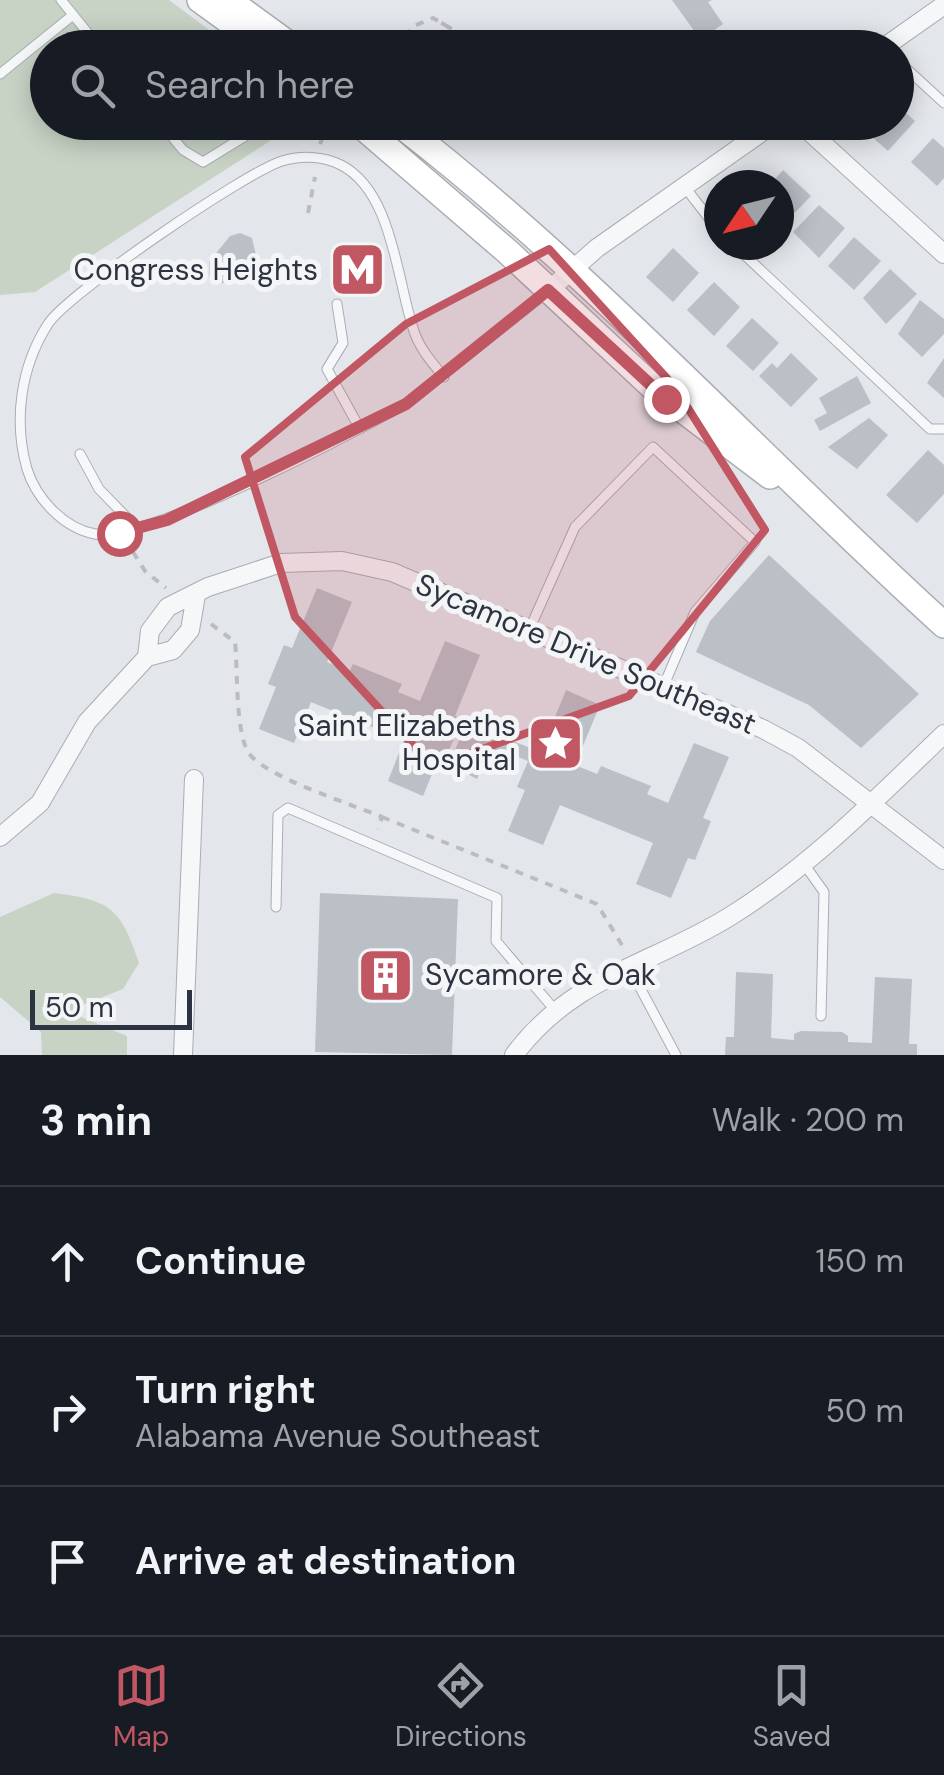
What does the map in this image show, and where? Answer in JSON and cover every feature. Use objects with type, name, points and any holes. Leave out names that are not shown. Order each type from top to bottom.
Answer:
[{"type":"main road","points":[[200,0],[241,30]]},
{"type":"main road","points":[[232,1],[270,30]]},
{"type":"main road","points":[[377,140],[666,399],[808,501]]},
{"type":"main road","points":[[418,140],[570,271],[747,436],[808,501],[944,625]]},
{"type":"street","points":[[908,30],[944,5]]},
{"type":"street","points":[[548,290],[750,140]]},
{"type":"street","points":[[820,140],[944,254]]},
{"type":"street","name":"Sycamore Drive Southeast","points":[[148,656],[150,632],[168,607],[256,568],[312,559],[392,572],[664,685],[798,748],[944,860]]},
{"type":"street","name":"Sycamore Drive Southeast","points":[[0,837],[40,804],[88,722],[148,656],[173,650],[190,630],[196,596]]},
{"type":"street","points":[[514,1055],[554,1009],[727,918],[804,864],[944,734]]},
{"type":"street","points":[[183,1055],[194,779]]},
{"type":"lane","points":[[61,0],[85,30]]},
{"type":"lane","points":[[54,30],[73,15]]},
{"type":"lane","points":[[0,74],[30,50]]},
{"type":"lane","points":[[914,76],[944,103]]},
{"type":"lane","points":[[174,140],[182,150],[203,162],[239,140]]},
{"type":"lane","points":[[444,377],[417,339],[398,261],[366,188],[352,172],[332,162],[308,157],[276,163],[74,294],[50,321],[29,362],[20,433],[34,486],[50,508],[84,530],[108,534],[138,529],[360,428],[444,377],[548,290]]},
{"type":"lane","points":[[684,186],[704,212]]},
{"type":"lane","points":[[750,260],[930,429],[944,429]]},
{"type":"lane","points":[[337,304],[343,343],[327,369],[360,428]]},
{"type":"lane","points":[[530,628],[574,527],[653,447],[755,542],[695,612],[664,685]]},
{"type":"lane","points":[[80,454],[99,489],[138,529]]},
{"type":"lane","points":[[276,907],[278,815],[282,810],[496,898],[496,940],[554,1009]]},
{"type":"lane","points":[[804,864],[824,892],[821,1016]]},
{"type":"lane","points":[[631,966],[676,1055]]},
{"type":"path","points":[[410,30],[433,18],[454,30]]},
{"type":"path","points":[[440,30],[444,22]]},
{"type":"path","points":[[320,144],[322,140]]},
{"type":"path","points":[[308,213],[315,177]]},
{"type":"path","points":[[132,552],[144,570],[171,592]]},
{"type":"path","points":[[206,621],[235,642],[249,754],[268,769],[597,904],[631,966]]},
{"type":"path","points":[[371,844],[382,817]]},
{"type":"highlighted area","points":[[549,249],[674,386],[765,530],[629,696],[433,767],[295,617],[245,457],[406,324]]},
{"type":"shaded area","points":[[0,0],[169,0],[209,30],[30,30],[30,140],[272,140],[35,292],[0,295]]},
{"type":"shaded area","points":[[54,893],[101,904],[111,910],[126,930],[139,963],[123,989],[82,1005],[79,1016],[127,1036],[127,1055],[42,1055],[41,1032],[0,997],[0,917]]},
{"type":"building","points":[[672,0],[712,0],[708,2],[723,24],[714,30],[694,30]]},
{"type":"building","points":[[933,138],[944,148],[944,178],[937,186],[911,162]]},
{"type":"building","points":[[876,140],[898,140],[888,151]]},
{"type":"building","points":[[794,180],[811,196],[794,214]]},
{"type":"building","points":[[819,205],[845,228],[819,258],[794,231]]},
{"type":"building","points":[[240,233],[252,238],[256,255],[235,281],[217,284],[209,275],[209,262],[230,236]]},
{"type":"building","points":[[854,237],[881,261],[854,290],[828,266]]},
{"type":"building","points":[[673,248],[699,273],[673,302],[646,277]]},
{"type":"building","points":[[890,269],[917,294],[886,324],[863,298]]},
{"type":"building","points":[[714,282],[740,307],[714,336],[687,310]]},
{"type":"building","points":[[920,300],[944,319],[944,334],[922,357],[898,334]]},
{"type":"building","points":[[752,318],[779,343],[753,371],[726,346]]},
{"type":"building","points":[[791,353],[818,379],[791,407],[759,376],[772,363],[777,368]]},
{"type":"building","points":[[944,358],[944,398],[927,383]]},
{"type":"building","points":[[857,376],[871,403],[820,431],[814,420],[827,413],[819,398]]},
{"type":"building","points":[[869,418],[888,435],[857,469],[828,447]]},
{"type":"building","points":[[928,450],[944,465],[944,494],[917,523],[886,495]]},
{"type":"building","points":[[769,555],[919,694],[861,748],[809,705],[696,652],[710,621]]},
{"type":"building","points":[[317,588],[352,602],[327,662],[349,672],[353,664],[402,684],[398,692],[420,701],[445,641],[480,655],[455,716],[484,728],[488,719],[514,730],[510,740],[541,751],[566,690],[600,705],[575,765],[597,774],[601,766],[651,786],[647,794],[668,803],[694,743],[729,757],[703,818],[711,821],[709,826],[695,860],[688,858],[671,898],[636,884],[653,843],[560,805],[543,845],[508,831],[525,790],[517,787],[528,761],[499,749],[492,765],[484,762],[477,779],[469,775],[472,768],[451,760],[462,733],[457,731],[446,758],[440,755],[423,796],[388,781],[404,740],[311,702],[294,743],[259,729],[276,687],[268,684],[284,645],[292,648]]},
{"type":"building","name":"Sycamore & Oak","points":[[320,893],[458,899],[452,1055],[315,1052]]},
{"type":"building","points":[[736,972],[773,974],[771,1038],[794,1040],[794,1034],[801,1031],[842,1032],[848,1036],[848,1042],[872,1043],[875,977],[912,979],[909,1044],[917,1044],[917,1055],[725,1055],[726,1037],[734,1037]]},
{"type":"place","name":"Congress Heights","points":[[357,270]]},
{"type":"place","name":"Saint Elizabeths Hospital","points":[[555,743]]},
{"type":"place","name":"Sycamore & Oak","points":[[386,975]]},
{"type":"route","points":[[119,533],[167,520],[406,404],[511,324],[548,290],[666,399]]}]
